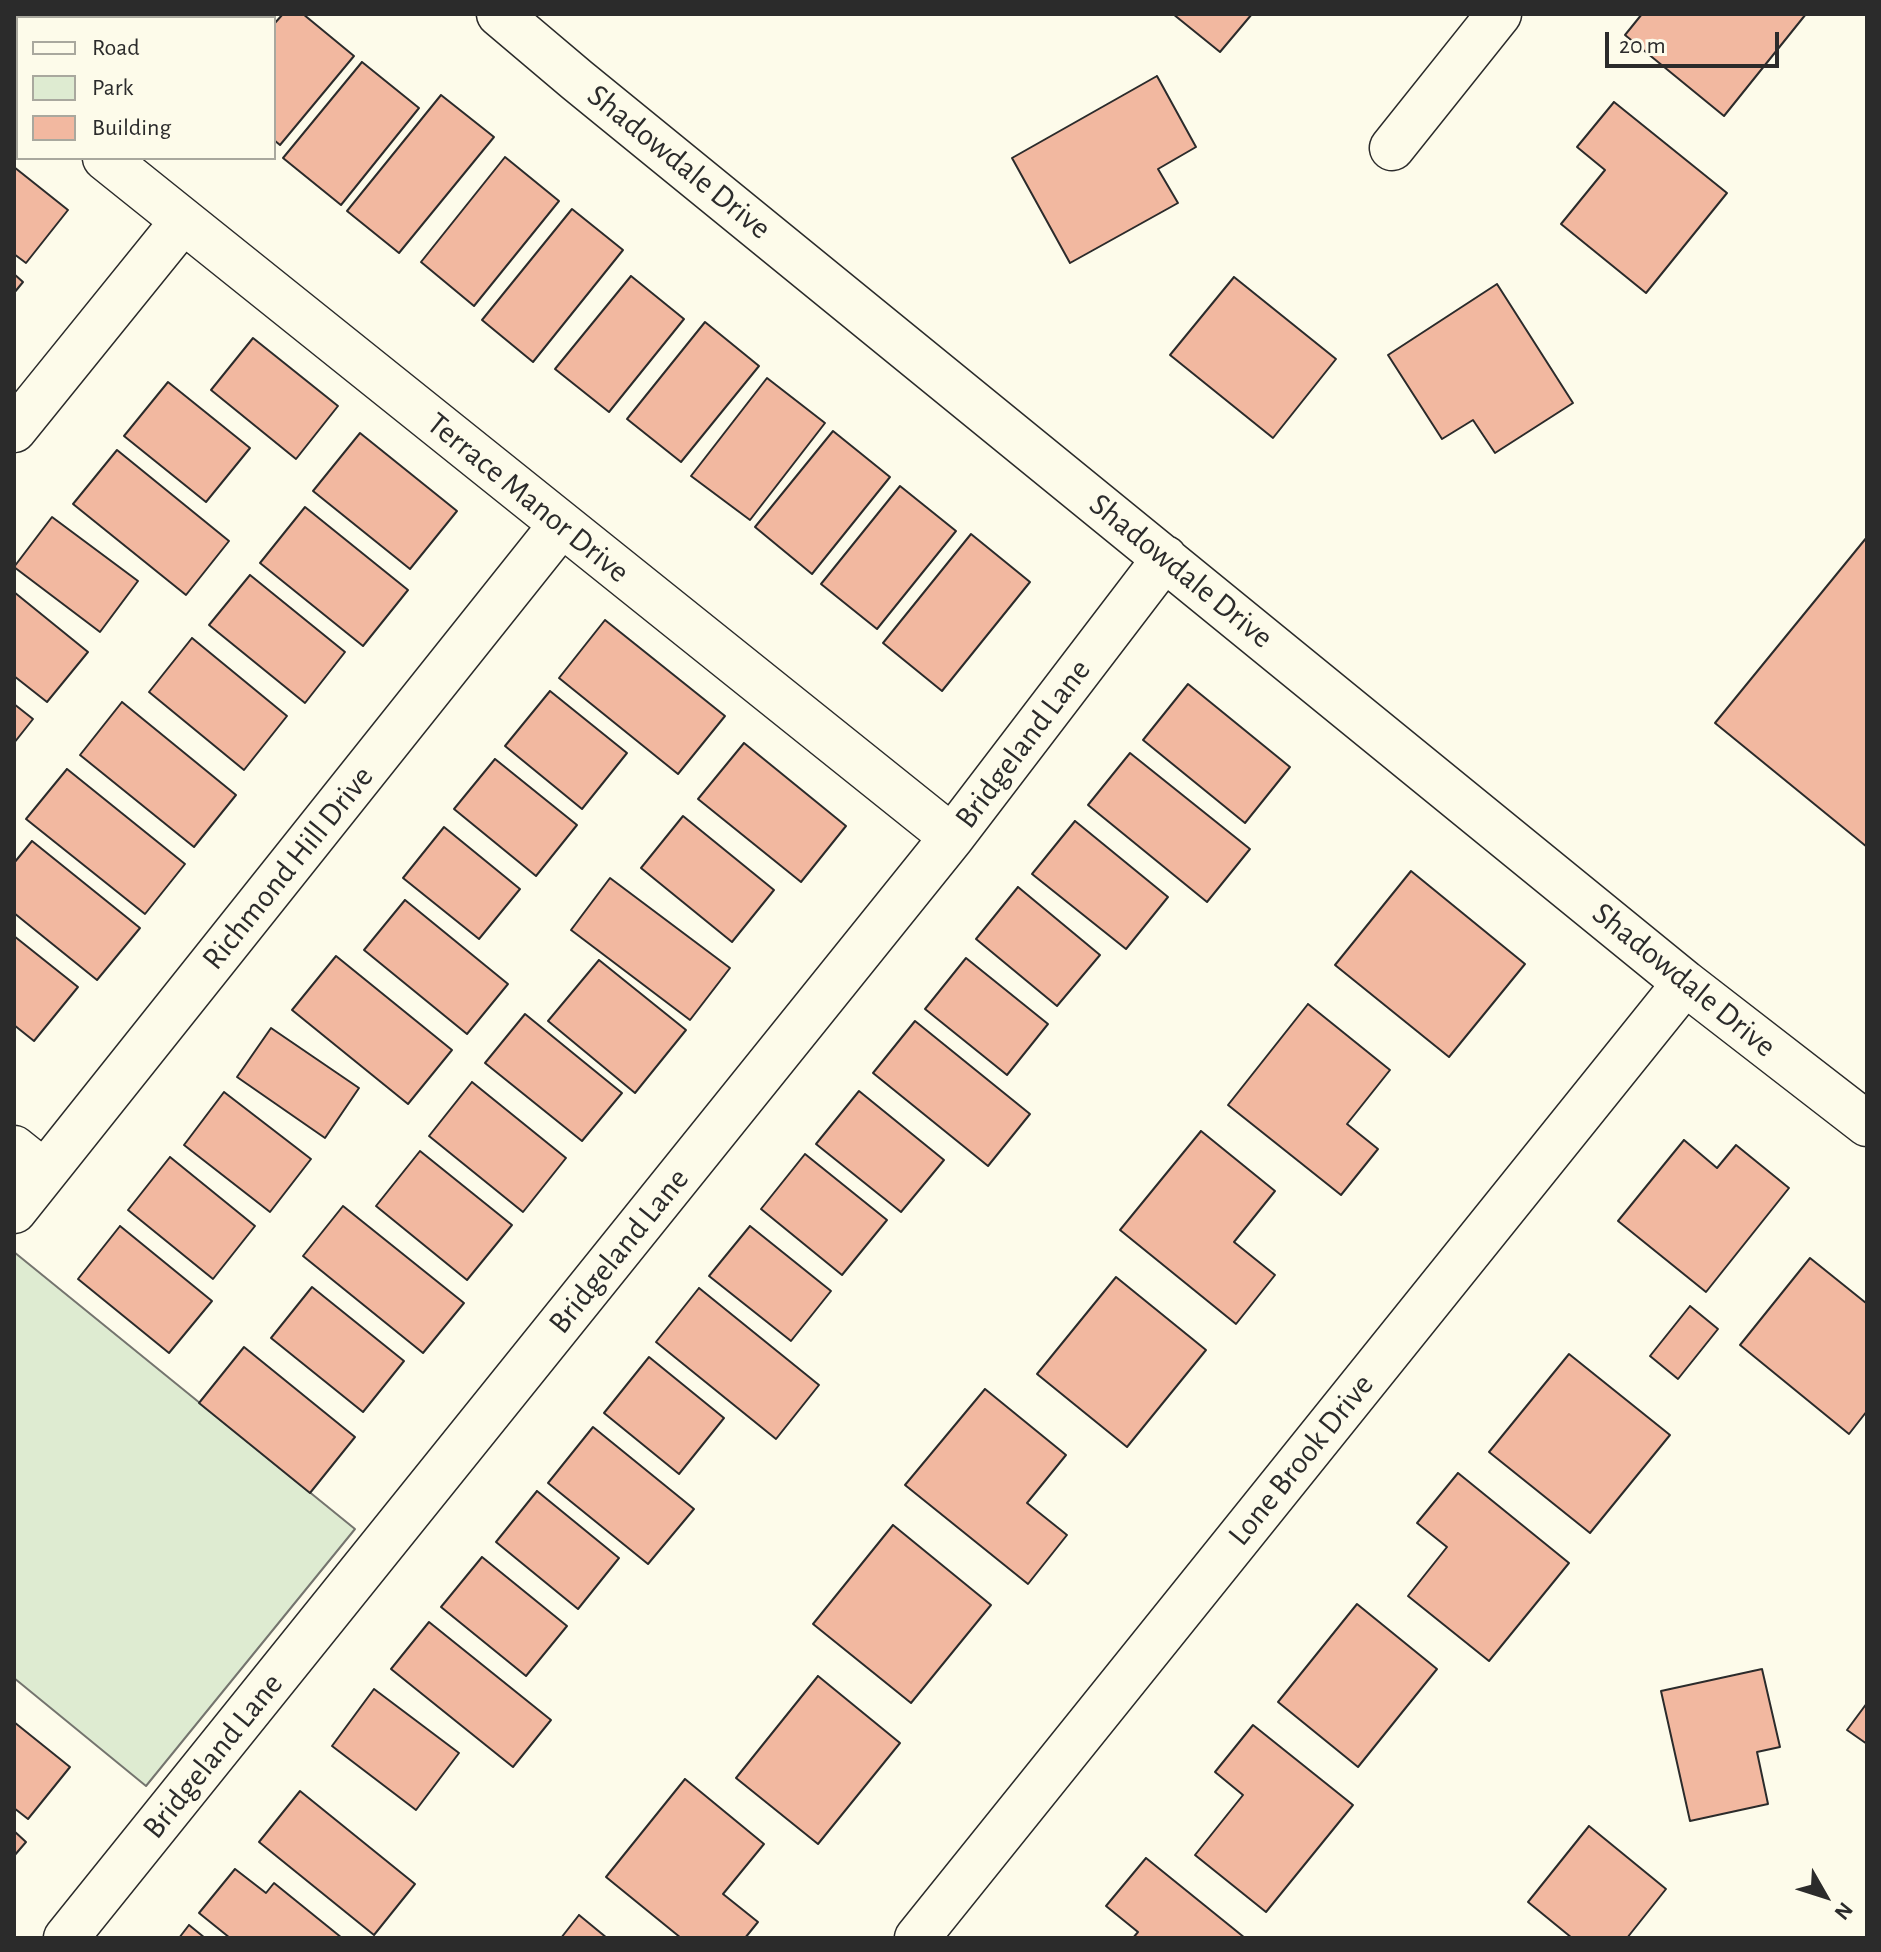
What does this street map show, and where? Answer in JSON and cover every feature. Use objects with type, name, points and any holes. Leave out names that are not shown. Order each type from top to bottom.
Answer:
[{"type":"street","name":"Shadowdale Drive","points":[[499,14],[1685,983],[1867,1124]]},
{"type":"street","points":[[1392,148],[1499,14]]},
{"type":"street","name":"Terrace Manor Drive","points":[[107,160],[952,837]]},
{"type":"street","points":[[14,430],[183,221]]},
{"type":"street","name":"Richmond Hill Drive","points":[[14,1211],[29,1160],[561,525]]},
{"type":"street","name":"Bridgeland Lane","points":[[66,1938],[952,837],[1165,558]]},
{"type":"street","name":"Lone Brook Drive","points":[[917,1938],[1685,983]]},
{"type":"green space","points":[[14,1252],[355,1529],[146,1786],[14,1678]]},
{"type":"building","points":[[170,14],[276,14],[274,16],[168,16]]},
{"type":"building","points":[[283,14],[303,14],[354,56],[280,145],[276,142],[276,22]]},
{"type":"building","points":[[1173,14],[1252,14],[1220,52]]},
{"type":"building","points":[[1642,14],[1806,14],[1724,116],[1625,35]]},
{"type":"building","points":[[362,62],[419,108],[341,205],[283,158]]},
{"type":"building","points":[[1157,76],[1196,147],[1158,169],[1178,203],[1070,263],[1012,158]]},
{"type":"building","points":[[441,95],[494,137],[399,253],[347,211]]},
{"type":"building","points":[[1614,102],[1727,193],[1646,293],[1561,224],[1605,170],[1577,147]]},
{"type":"building","points":[[505,157],[559,201],[474,306],[421,262]]},
{"type":"building","points":[[14,167],[68,210],[26,263],[14,254]]},
{"type":"building","points":[[572,209],[623,250],[533,362],[482,320]]},
{"type":"building","points":[[14,274],[23,282],[14,293]]},
{"type":"building","points":[[631,276],[684,319],[609,412],[555,369]]},
{"type":"building","points":[[1234,277],[1336,359],[1273,438],[1170,355]]},
{"type":"building","points":[[1497,284],[1573,403],[1495,453],[1473,420],[1442,439],[1388,355]]},
{"type":"building","points":[[705,322],[759,366],[681,462],[627,419]]},
{"type":"building","points":[[253,338],[338,406],[296,459],[211,390]]},
{"type":"building","points":[[767,378],[825,423],[750,520],[691,476]]},
{"type":"building","points":[[168,382],[250,448],[206,502],[124,436]]},
{"type":"building","points":[[833,431],[890,477],[812,574],[755,527]]},
{"type":"building","points":[[360,433],[457,511],[410,569],[313,491]]},
{"type":"building","points":[[117,450],[229,541],[186,595],[73,504]]},
{"type":"building","points":[[900,486],[956,531],[877,629],[821,584]]},
{"type":"building","points":[[305,507],[408,590],[363,646],[260,563]]},
{"type":"building","points":[[52,517],[138,581],[100,632],[14,567]]},
{"type":"building","points":[[971,534],[1030,582],[942,691],[883,643]]},
{"type":"building","points":[[1867,537],[1867,847],[1715,723]]},
{"type":"building","points":[[250,575],[345,652],[305,703],[209,625]]},
{"type":"building","points":[[14,592],[88,652],[47,702],[14,676]]},
{"type":"building","points":[[605,620],[725,716],[678,774],[559,678]]},
{"type":"building","points":[[192,638],[287,716],[244,770],[149,692]]},
{"type":"building","points":[[1188,684],[1290,767],[1245,823],[1143,740]]},
{"type":"building","points":[[550,691],[627,753],[582,809],[505,746]]},
{"type":"building","points":[[122,702],[236,795],[194,847],[80,755]]},
{"type":"building","points":[[14,704],[33,719],[14,743]]},
{"type":"building","points":[[744,743],[846,826],[801,882],[698,799]]},
{"type":"building","points":[[1130,753],[1250,849],[1207,902],[1088,805]]},
{"type":"building","points":[[495,759],[577,825],[536,876],[454,809]]},
{"type":"building","points":[[67,769],[185,864],[145,914],[26,819]]},
{"type":"building","points":[[683,816],[774,890],[732,942],[641,868]]},
{"type":"building","points":[[1075,821],[1168,897],[1126,949],[1032,874]]},
{"type":"building","points":[[444,827],[520,889],[479,939],[403,878]]},
{"type":"building","points":[[32,841],[140,928],[97,980],[14,913],[14,863]]},
{"type":"building","points":[[1411,871],[1525,964],[1449,1057],[1335,965]]},
{"type":"building","points":[[610,878],[730,968],[690,1020],[571,930]]},
{"type":"building","points":[[1018,887],[1100,955],[1057,1006],[976,939]]},
{"type":"building","points":[[405,900],[508,984],[467,1034],[364,950]]},
{"type":"building","points":[[14,936],[78,987],[34,1041],[14,1025]]},
{"type":"building","points":[[336,956],[452,1050],[408,1104],[292,1010]]},
{"type":"building","points":[[966,958],[1048,1024],[1007,1075],[925,1009]]},
{"type":"building","points":[[599,960],[686,1030],[635,1093],[548,1021]]},
{"type":"building","points":[[1308,1004],[1390,1070],[1347,1124],[1378,1149],[1341,1195],[1228,1105]]},
{"type":"building","points":[[525,1014],[622,1093],[582,1141],[485,1063]]},
{"type":"building","points":[[915,1021],[1030,1114],[988,1166],[873,1073]]},
{"type":"building","points":[[271,1028],[359,1088],[325,1138],[237,1077]]},
{"type":"building","points":[[472,1082],[566,1158],[523,1212],[429,1136]]},
{"type":"building","points":[[859,1091],[944,1160],[901,1212],[816,1144]]},
{"type":"building","points":[[224,1092],[311,1159],[270,1212],[184,1145]]},
{"type":"building","points":[[1201,1131],[1275,1191],[1234,1242],[1275,1275],[1236,1324],[1120,1230]]},
{"type":"building","points":[[1684,1140],[1717,1168],[1736,1145],[1789,1188],[1706,1292],[1618,1221]]},
{"type":"building","points":[[420,1151],[512,1225],[467,1280],[376,1206]]},
{"type":"building","points":[[805,1154],[887,1220],[842,1275],[761,1209]]},
{"type":"building","points":[[170,1157],[255,1226],[213,1279],[128,1210]]},
{"type":"building","points":[[343,1206],[464,1303],[423,1353],[303,1256]]},
{"type":"building","points":[[120,1226],[212,1301],[169,1353],[78,1279]]},
{"type":"building","points":[[750,1226],[831,1291],[791,1341],[709,1276]]},
{"type":"building","points":[[1810,1258],[1867,1301],[1867,1411],[1849,1434],[1740,1345]]},
{"type":"building","points":[[1116,1277],[1206,1350],[1127,1447],[1037,1374]]},
{"type":"building","points":[[312,1287],[404,1361],[363,1412],[271,1338]]},
{"type":"building","points":[[699,1288],[819,1385],[776,1439],[656,1342]]},
{"type":"building","points":[[1690,1306],[1718,1329],[1678,1379],[1650,1356]]},
{"type":"building","points":[[244,1347],[355,1437],[310,1493],[199,1403]]},
{"type":"building","points":[[1569,1354],[1670,1435],[1590,1533],[1489,1452]]},
{"type":"building","points":[[649,1357],[724,1418],[679,1474],[604,1413]]},
{"type":"building","points":[[985,1389],[1066,1455],[1027,1503],[1067,1535],[1028,1584],[905,1485]]},
{"type":"building","points":[[593,1427],[694,1509],[648,1564],[548,1483]]},
{"type":"building","points":[[1458,1473],[1569,1563],[1489,1661],[1408,1596],[1447,1547],[1417,1523]]},
{"type":"building","points":[[537,1491],[619,1558],[578,1609],[496,1542]]},
{"type":"building","points":[[893,1525],[991,1605],[911,1703],[813,1624]]},
{"type":"building","points":[[482,1557],[567,1626],[526,1676],[441,1607]]},
{"type":"building","points":[[1357,1604],[1437,1669],[1358,1767],[1278,1702]]},
{"type":"building","points":[[429,1622],[551,1720],[513,1767],[391,1669]]},
{"type":"building","points":[[1762,1669],[1780,1747],[1757,1752],[1768,1804],[1690,1821],[1661,1691]]},
{"type":"building","points":[[818,1676],[900,1743],[818,1844],[736,1778]]},
{"type":"building","points":[[374,1689],[459,1753],[416,1810],[332,1746]]},
{"type":"building","points":[[1867,1703],[1867,1744],[1847,1730]]},
{"type":"building","points":[[14,1722],[70,1767],[28,1819],[14,1808]]},
{"type":"building","points":[[1253,1725],[1353,1805],[1266,1912],[1195,1855],[1243,1795],[1215,1772]]},
{"type":"building","points":[[685,1779],[764,1844],[723,1894],[758,1922],[745,1938],[681,1938],[606,1877]]},
{"type":"building","points":[[300,1791],[415,1884],[374,1935],[259,1842]]},
{"type":"building","points":[[1589,1826],[1666,1889],[1627,1938],[1572,1938],[1528,1902]]},
{"type":"building","points":[[14,1831],[26,1842],[14,1856]]},
{"type":"building","points":[[1146,1858],[1245,1938],[1133,1938],[1138,1932],[1106,1906]]},
{"type":"building","points":[[235,1869],[266,1893],[274,1883],[342,1938],[230,1938],[199,1913]]},
{"type":"building","points":[[579,1915],[607,1938],[561,1938]]},
{"type":"building","points":[[189,1925],[205,1938],[179,1938]]}]
